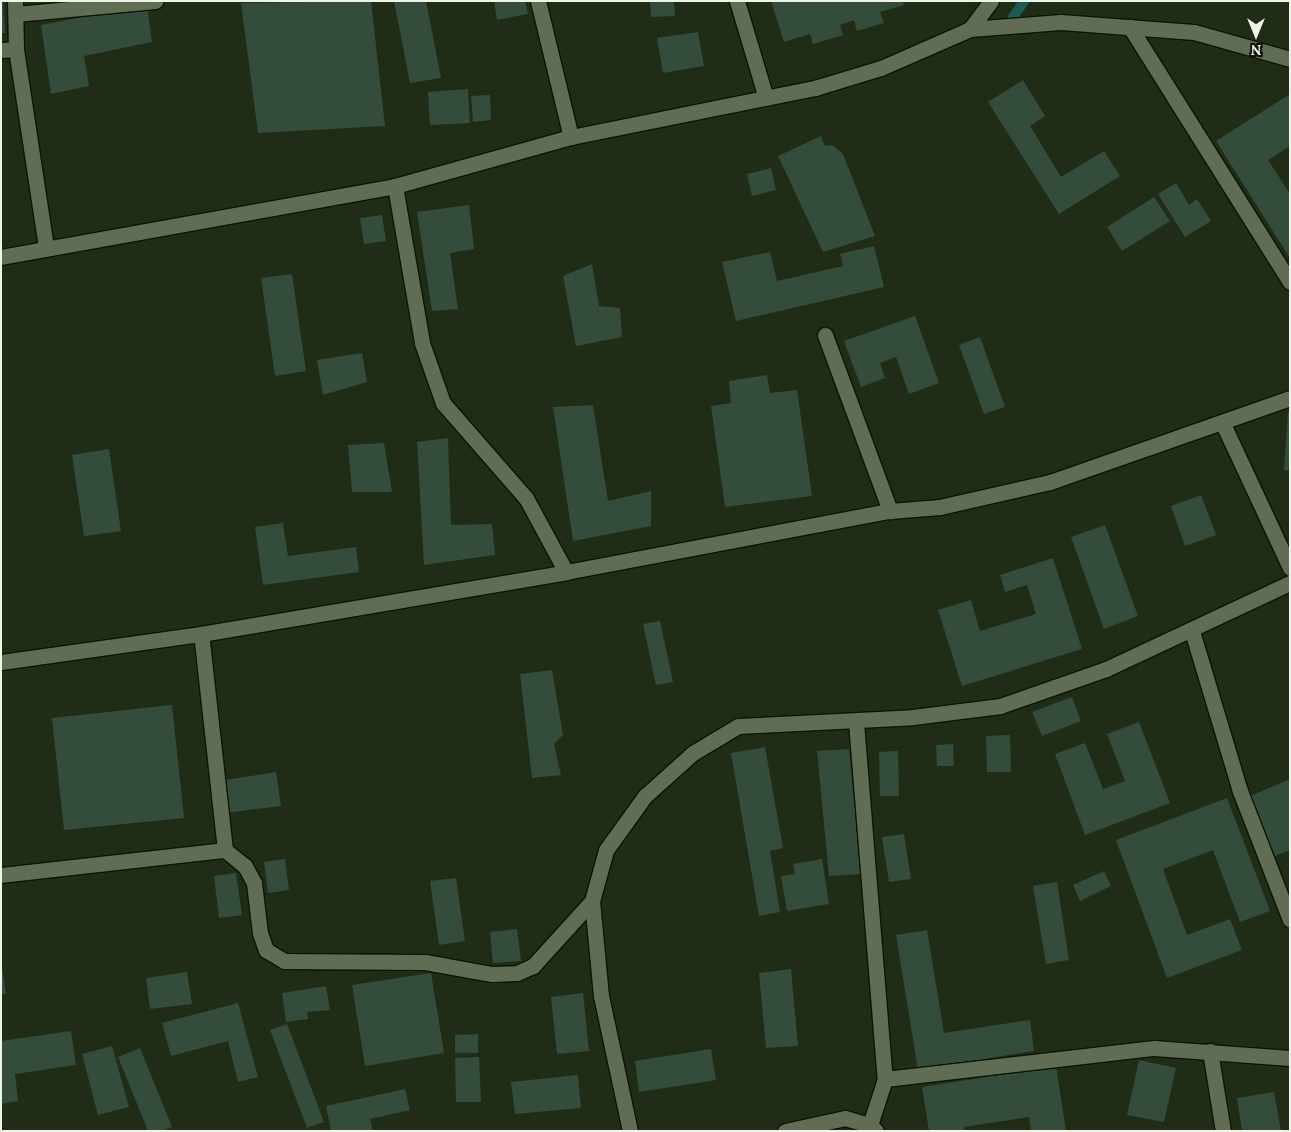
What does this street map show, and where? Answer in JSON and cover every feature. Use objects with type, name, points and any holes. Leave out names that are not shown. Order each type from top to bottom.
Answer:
[{"type":"street","points":[[46,248],[9,50],[15,8],[155,1]]},
{"type":"street","points":[[538,1],[571,137]]},
{"type":"street","points":[[737,1],[766,98]]},
{"type":"street","points":[[970,29],[991,1]]},
{"type":"street","points":[[1,257],[395,186],[571,137],[766,98],[881,68],[970,29],[1061,22],[1130,27],[1194,32],[1287,53]]},
{"type":"street","points":[[1130,27],[1290,282]]},
{"type":"street","points":[[395,186],[422,343],[443,404],[526,498],[566,572]]},
{"type":"street","points":[[825,335],[890,511]]},
{"type":"street","points":[[1,662],[201,634],[566,572],[890,511],[940,507],[1050,482],[1222,424],[1290,398]]},
{"type":"street","points":[[1222,424],[1290,568]]},
{"type":"street","points":[[630,1131],[601,996],[592,901],[606,850],[645,796],[694,753],[738,726],[856,722],[1000,706],[1106,669],[1192,632],[1290,583]]},
{"type":"street","points":[[1192,632],[1240,791],[1290,920]]},
{"type":"street","points":[[201,634],[225,850],[245,866],[254,884],[260,933],[266,950],[284,961],[425,962],[492,974],[517,973],[533,966],[592,901]]},
{"type":"street","points":[[785,1131],[845,1118],[873,1128],[885,1079],[856,722]]},
{"type":"street","points":[[1,875],[225,850]]},
{"type":"street","points":[[885,1079],[1154,1048],[1290,1058]]},
{"type":"street","points":[[1210,1051],[1224,1131]]},
{"type":"building","points":[[1,1],[3,1],[5,33],[1,33]]},
{"type":"building","points":[[371,1],[385,126],[258,133],[241,3]]},
{"type":"building","points":[[394,1],[426,1],[441,78],[410,83]]},
{"type":"building","points":[[494,1],[525,1],[528,14],[497,20]]},
{"type":"building","points":[[650,1],[674,1],[675,16],[651,17]]},
{"type":"building","points":[[771,1],[903,1],[904,5],[880,12],[884,23],[857,31],[854,20],[840,25],[843,35],[813,44],[810,34],[784,42]]},
{"type":"building","points":[[147,5],[152,42],[84,56],[89,86],[51,94],[41,25]]},
{"type":"building","points":[[698,32],[704,66],[663,73],[657,38]]},
{"type":"building","points":[[1023,80],[1045,116],[1030,126],[1061,177],[1104,151],[1120,176],[1059,214],[988,102]]},
{"type":"building","points":[[468,89],[470,123],[430,125],[428,92]]},
{"type":"building","points":[[1290,94],[1290,146],[1268,160],[1290,194],[1290,258],[1216,141]]},
{"type":"building","points":[[490,95],[491,120],[473,122],[471,96]]},
{"type":"building","points":[[821,136],[825,146],[832,145],[843,154],[875,236],[823,252],[778,156]]},
{"type":"building","points":[[771,168],[776,190],[752,196],[747,174]]},
{"type":"building","points":[[1176,183],[1189,205],[1197,199],[1211,221],[1185,237],[1158,194]]},
{"type":"building","points":[[1154,197],[1170,221],[1122,251],[1107,227]]},
{"type":"building","points":[[469,205],[474,249],[450,253],[458,309],[432,311],[417,212]]},
{"type":"building","points":[[382,215],[386,241],[364,244],[360,218]]},
{"type":"building","points":[[874,246],[884,287],[736,321],[722,262],[770,252],[777,281],[843,266],[840,254]]},
{"type":"building","points":[[592,264],[599,306],[620,308],[622,337],[576,346],[563,276]]},
{"type":"building","points":[[292,274],[306,371],[275,376],[261,278]]},
{"type":"building","points":[[915,316],[939,383],[909,394],[896,357],[880,363],[885,378],[861,387],[844,341]]},
{"type":"building","points":[[980,337],[1005,407],[984,414],[959,345]]},
{"type":"building","points":[[362,353],[367,382],[323,395],[317,360]]},
{"type":"building","points":[[767,375],[770,393],[797,390],[812,496],[725,507],[711,406],[731,403],[729,381]]},
{"type":"building","points":[[593,405],[608,501],[651,491],[651,526],[573,541],[553,407]]},
{"type":"building","points":[[1288,412],[1290,412],[1290,471],[1284,470]]},
{"type":"building","points":[[448,438],[451,525],[492,524],[495,555],[424,565],[417,442]]},
{"type":"building","points":[[384,443],[392,492],[352,492],[348,445]]},
{"type":"building","points":[[109,449],[121,531],[84,536],[72,455]]},
{"type":"building","points":[[1201,495],[1216,535],[1185,546],[1171,506]]},
{"type":"building","points":[[283,523],[288,556],[356,547],[359,572],[263,585],[255,527]]},
{"type":"building","points":[[1105,525],[1138,616],[1104,629],[1071,537]]},
{"type":"building","points":[[1053,558],[1082,649],[962,686],[938,610],[971,600],[980,631],[1036,614],[1027,585],[1005,592],[1000,575]]},
{"type":"building","points":[[660,621],[673,682],[656,685],[643,624]]},
{"type":"building","points":[[552,670],[563,735],[554,744],[561,775],[532,778],[520,674]]},
{"type":"building","points":[[1072,697],[1081,721],[1042,736],[1032,712]]},
{"type":"building","points":[[172,705],[184,818],[64,830],[52,718]]},
{"type":"building","points":[[1139,722],[1170,803],[1085,835],[1055,754],[1085,743],[1103,789],[1125,781],[1107,734]]},
{"type":"building","points":[[1010,735],[1011,772],[987,772],[986,736]]},
{"type":"building","points":[[953,744],[954,766],[937,766],[936,745]]},
{"type":"building","points":[[765,747],[783,848],[770,851],[780,912],[759,916],[731,753]]},
{"type":"building","points":[[849,749],[861,874],[829,876],[817,751]]},
{"type":"building","points":[[898,751],[899,796],[880,796],[879,752]]},
{"type":"building","points":[[276,772],[281,806],[224,813],[219,781]]},
{"type":"building","points":[[1290,779],[1290,850],[1275,856],[1248,797]]},
{"type":"building","points":[[1227,798],[1270,911],[1240,922],[1213,850],[1163,869],[1187,935],[1230,919],[1242,950],[1167,978],[1116,840]]},
{"type":"building","points":[[904,834],[911,879],[889,882],[882,837]]},
{"type":"building","points":[[285,859],[289,890],[268,893],[264,862]]},
{"type":"building","points":[[822,859],[829,904],[787,911],[781,876],[795,874],[793,864]]},
{"type":"building","points":[[1104,871],[1111,886],[1080,901],[1073,885]]},
{"type":"building","points":[[236,873],[242,915],[219,918],[214,876]]},
{"type":"building","points":[[456,878],[465,941],[439,945],[430,881]]},
{"type":"building","points":[[1057,882],[1069,960],[1046,964],[1033,886]]},
{"type":"building","points":[[517,929],[521,961],[493,963],[490,932]]},
{"type":"building","points":[[927,930],[944,1033],[1030,1020],[1034,1051],[918,1070],[896,935]]},
{"type":"building","points":[[1,961],[6,994],[1,994]]},
{"type":"building","points":[[791,969],[798,1046],[766,1048],[759,973]]},
{"type":"building","points":[[187,972],[192,1004],[150,1009],[146,978]]},
{"type":"building","points":[[431,973],[444,1053],[365,1066],[352,985]]},
{"type":"building","points":[[326,986],[330,1010],[307,1012],[308,1019],[286,1022],[282,993]]},
{"type":"building","points":[[583,993],[589,1051],[557,1054],[551,997]]},
{"type":"building","points":[[238,1003],[258,1077],[238,1082],[228,1041],[171,1056],[162,1023]]},
{"type":"building","points":[[287,1024],[324,1122],[307,1128],[270,1030]]},
{"type":"building","points":[[71,1031],[76,1065],[15,1074],[18,1101],[1,1104],[1,1041]]},
{"type":"building","points":[[478,1034],[478,1053],[455,1053],[455,1035]]},
{"type":"building","points":[[112,1046],[129,1107],[98,1115],[82,1054]]},
{"type":"building","points":[[140,1048],[172,1127],[162,1131],[148,1131],[118,1057]]},
{"type":"building","points":[[711,1049],[716,1080],[639,1092],[635,1061]]},
{"type":"building","points":[[479,1057],[481,1102],[456,1102],[455,1058]]},
{"type":"building","points":[[1139,1060],[1176,1068],[1164,1122],[1127,1115]]},
{"type":"building","points":[[1056,1066],[1066,1131],[1031,1131],[1029,1117],[964,1127],[965,1131],[929,1131],[922,1087]]},
{"type":"building","points":[[578,1075],[581,1108],[515,1114],[511,1082]]},
{"type":"building","points":[[405,1089],[410,1110],[370,1119],[373,1131],[331,1131],[326,1106]]},
{"type":"building","points":[[1274,1092],[1281,1131],[1242,1131],[1237,1098]]},
{"type":"waterway","points":[[1013,17],[1024,1]]}]
